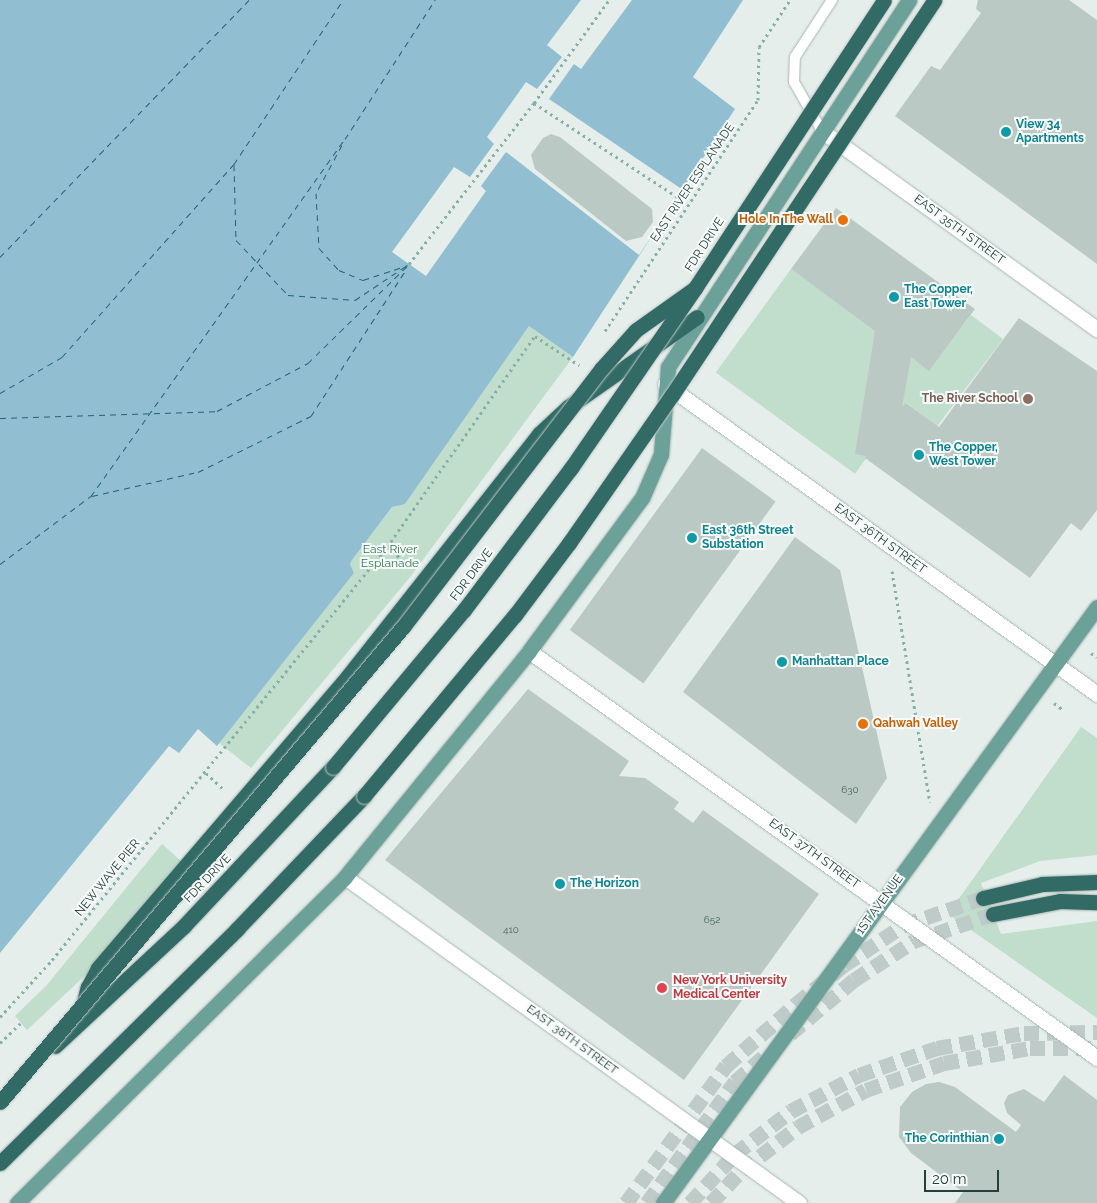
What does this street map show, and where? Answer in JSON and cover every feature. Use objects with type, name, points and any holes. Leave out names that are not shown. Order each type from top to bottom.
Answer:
[{"type":"highway","name":"FDR DRIVE","points":[[0,1098],[79,1022],[184,926],[333,768],[504,557],[571,468],[695,288],[884,0]]},
{"type":"highway","points":[[0,1163],[237,929],[364,796],[515,615],[569,543],[672,395],[934,0]]},
{"type":"highway","points":[[0,1102],[403,627],[602,369],[636,330],[695,288]]},
{"type":"highway","points":[[79,1022],[88,987],[98,968],[348,676],[539,434],[568,407],[697,317]]},
{"type":"highway","points":[[983,898],[1042,884],[1097,882]]},
{"type":"highway","points":[[993,914],[1053,902],[1097,902]]},
{"type":"main road","points":[[17,1203],[345,877],[529,651],[642,498],[661,454],[664,383],[668,367],[697,317],[909,0]]},
{"type":"main road","name":"1ST AVENUE","points":[[663,1203],[1097,607]]},
{"type":"street","name":"EAST 35TH STREET","points":[[822,131],[1097,329]]},
{"type":"street","name":"EAST 36TH STREET","points":[[664,383],[1097,694]]},
{"type":"street","name":"EAST 37TH STREET","points":[[529,651],[1097,1058]]},
{"type":"street","name":"EAST 38TH STREET","points":[[345,877],[799,1203]]},
{"type":"lane","points":[[822,131],[794,82],[795,57],[832,0]]},
{"type":"path","points":[[409,264],[534,103],[609,0]]},
{"type":"path","name":"EAST RIVER ESPLANADE","points":[[604,333],[758,100],[759,47],[790,0]]},
{"type":"path","points":[[534,103],[682,200]]},
{"type":"path","name":"NEW WAVE PIER","points":[[0,1018],[52,960],[206,773],[387,547],[535,336],[582,366]]},
{"type":"path","points":[[888,545],[934,830]]},
{"type":"path","points":[[387,547],[415,570]]},
{"type":"path","points":[[1091,653],[1097,657]]},
{"type":"path","points":[[1054,703],[1062,709]]},
{"type":"path","points":[[206,773],[231,796]]},
{"type":"path","points":[[0,1043],[21,1023]]},
{"type":"green space","points":[[791,269],[930,370],[855,474],[716,373]]},
{"type":"green space","points":[[971,315],[1003,339],[937,426],[905,402]]},
{"type":"green space","name":"East River Esplanade","points":[[529,326],[573,357],[411,576],[251,768],[219,743],[354,573],[350,564],[352,560],[392,507],[405,504]]},
{"type":"green space","points":[[1081,727],[1097,738],[1097,855],[1040,861],[981,883],[1001,934],[1097,921],[1097,1018],[948,914]]},
{"type":"green space","points":[[162,844],[183,863],[91,970],[27,1030],[15,1016],[46,986]]},
{"type":"water","points":[[0,0],[743,0],[693,77],[735,109],[573,357],[529,326],[405,504],[392,507],[352,560],[350,564],[354,573],[217,746],[198,729],[179,753],[169,746],[0,953]]},
{"type":"pier","points":[[581,0],[632,0],[581,69],[574,64],[549,99],[683,190],[639,255],[506,152],[481,186],[486,191],[426,276],[392,252],[454,167],[470,177],[494,144],[487,137],[526,82],[537,89],[562,57],[547,45]]},
{"type":"building","name":"View 34 Apartments","points":[[978,0],[1069,0],[1097,20],[1097,264],[895,116],[931,66],[940,70],[981,13],[976,9]]},
{"type":"building","points":[[551,134],[560,137],[652,209],[653,222],[642,237],[626,241],[535,169],[531,155],[543,138]]},
{"type":"building","points":[[836,208],[975,309],[929,371],[911,357],[902,407],[906,403],[939,427],[1019,318],[1097,371],[1097,510],[1081,531],[1071,523],[1030,578],[865,458],[866,456],[855,454],[875,331],[791,269]]},
{"type":"building","name":"East 36th Street Substation","points":[[702,448],[776,501],[643,684],[570,630]]},
{"type":"building","name":"Manhattan Place","points":[[795,537],[840,570],[887,778],[856,824],[683,692]]},
{"type":"building","points":[[528,689],[629,761],[619,776],[645,778],[679,802],[674,809],[693,823],[703,810],[819,894],[684,1080],[385,860]]},
{"type":"building","name":"The Corinthian","points":[[1064,1075],[1097,1100],[1097,1203],[955,1203],[963,1192],[911,1153],[899,1137],[900,1107],[912,1092],[926,1084],[939,1082],[955,1087],[1016,1132],[1021,1125],[1007,1113],[1004,1103],[1008,1095],[1024,1089],[1044,1102]]},
{"type":"ferry route","points":[[0,257],[249,0]]},
{"type":"ferry route","points":[[0,393],[62,357],[234,164],[343,0]]},
{"type":"ferry route","points":[[0,564],[91,496],[345,139],[435,0]]},
{"type":"ferry route","points":[[342,145],[316,193],[319,248],[339,270],[363,280],[408,265]]},
{"type":"ferry route","points":[[234,165],[236,240],[288,295],[355,300],[406,266]]},
{"type":"ferry route","points":[[0,418],[217,411],[308,363],[409,264]]},
{"type":"ferry route","points":[[92,496],[198,472],[311,416],[407,268]]},
{"type":"tunnel","points":[[626,1203],[726,1066],[796,1004],[844,965],[904,925],[983,898]]},
{"type":"tunnel","points":[[790,1034],[854,980],[914,941],[993,914]]},
{"type":"tunnel","points":[[690,1203],[735,1154],[791,1111],[859,1075],[937,1048],[1024,1033],[1097,1032]]},
{"type":"tunnel","points":[[711,1203],[742,1170],[798,1127],[866,1090],[944,1063],[1030,1048],[1097,1048]]},
{"type":"tunnel","points":[[647,1203],[735,1082],[769,1052]]},
{"type":"place","name":"View 34 Apartments","points":[[1006,132]]},
{"type":"place","name":"Hole In The Wall","points":[[843,220]]},
{"type":"place","name":"The Copper, East Tower","points":[[894,297]]},
{"type":"place","name":"The River School","points":[[1028,399]]},
{"type":"place","name":"The Copper, West Tower","points":[[919,455]]},
{"type":"place","name":"East 36th Street Substation","points":[[692,538]]},
{"type":"place","name":"Manhattan Place","points":[[782,662]]},
{"type":"place","name":"Qahwah Valley","points":[[863,724]]},
{"type":"place","name":"The Horizon","points":[[560,884]]},
{"type":"place","name":"New York University Medical Center","points":[[662,988]]},
{"type":"place","name":"The Corinthian","points":[[999,1139]]}]
